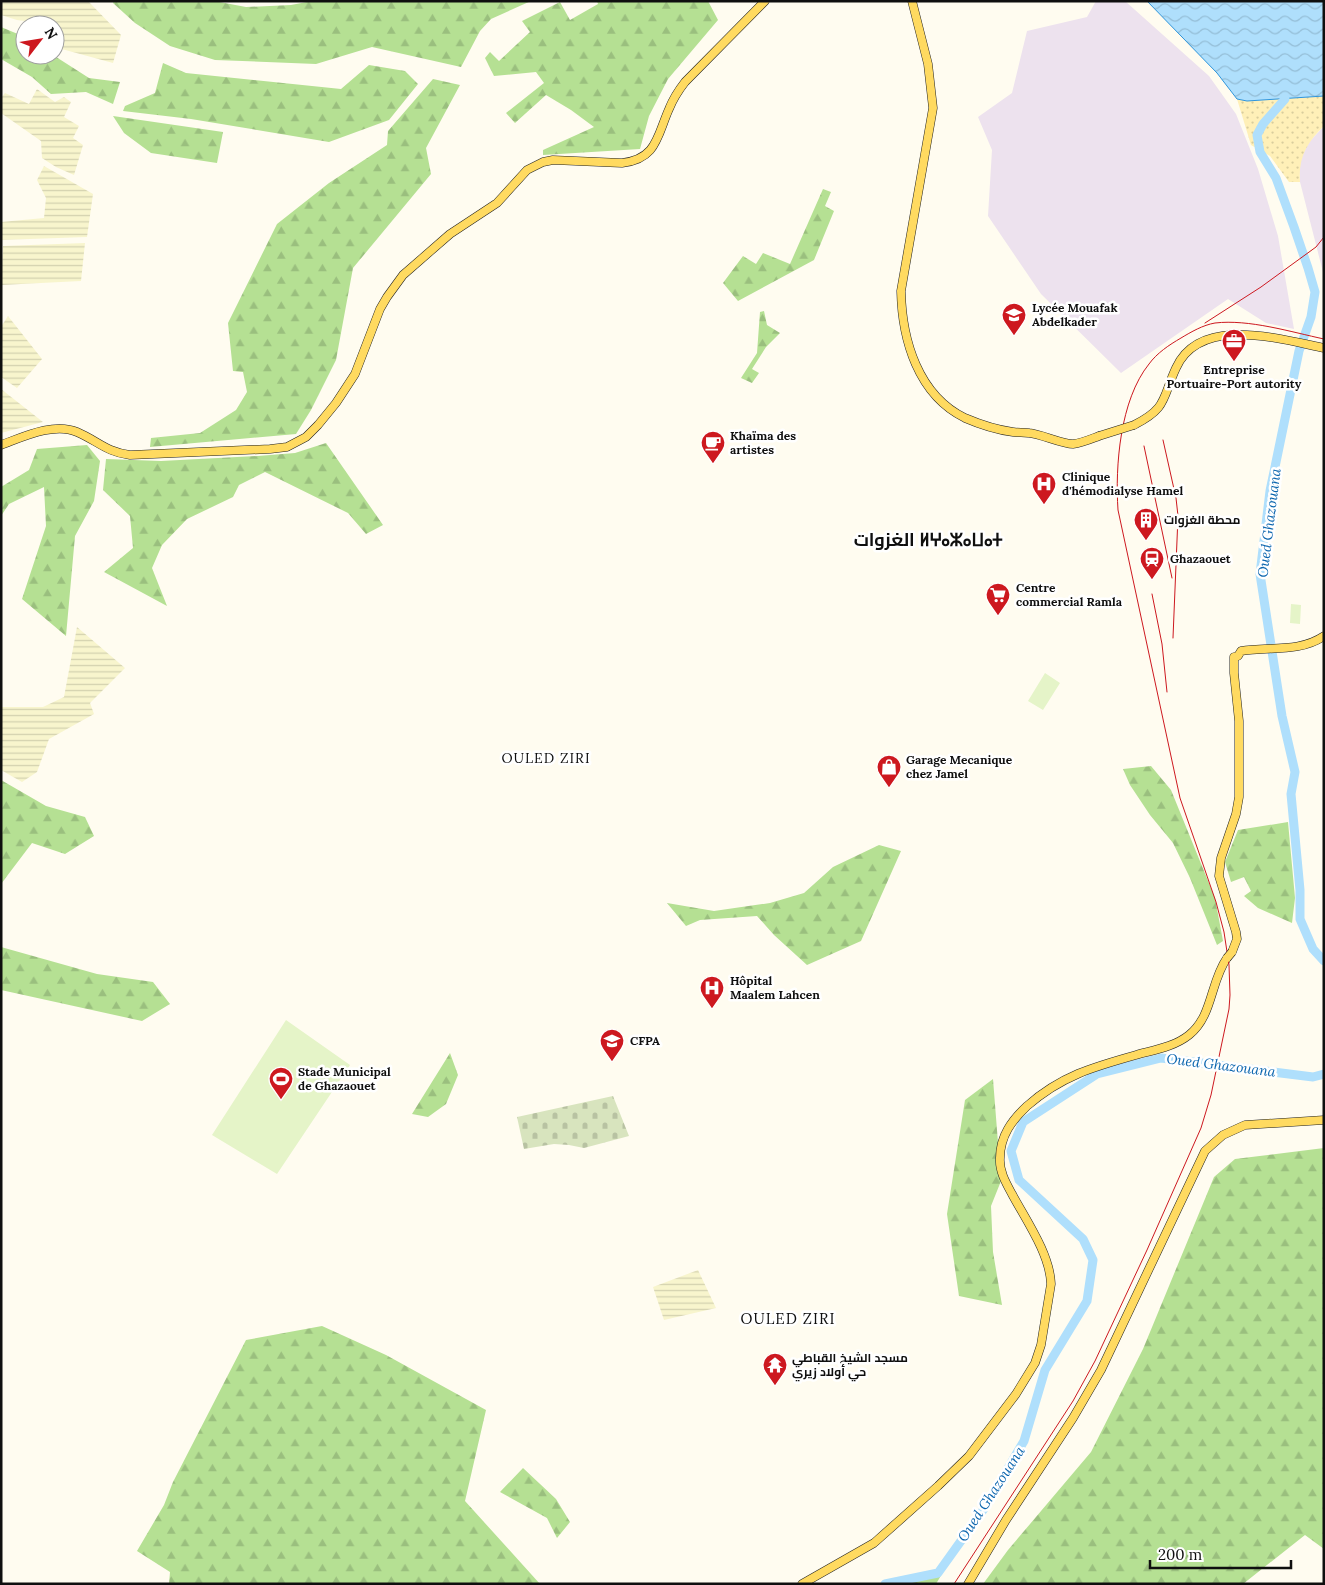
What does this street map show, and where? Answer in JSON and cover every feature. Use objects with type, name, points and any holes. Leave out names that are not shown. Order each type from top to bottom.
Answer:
[{"type":"main road","points":[[1,445],[34,434],[62,429],[77,432],[110,450],[130,455],[270,449],[287,447],[301,440],[318,425],[345,391],[362,356],[380,309],[387,296],[404,275],[450,234],[497,203],[520,176],[535,165],[552,160],[622,163],[632,162],[643,157],[656,144],[669,108],[685,82],[765,1]]},
{"type":"main road","points":[[912,1],[928,64],[933,108],[901,291],[902,310],[906,336],[915,364],[926,383],[942,403],[967,419],[1005,430],[1028,433],[1071,444],[1134,425],[1147,418],[1159,407],[1169,390],[1181,359],[1198,343],[1232,335],[1258,335],[1324,348]]},
{"type":"main road","points":[[802,1584],[874,1543],[962,1464],[1016,1394],[1036,1363],[1041,1346],[1051,1284],[1050,1273],[1042,1250],[1000,1169],[1001,1147],[1015,1117],[1042,1093],[1076,1073],[1172,1045],[1190,1034],[1204,1017],[1216,978],[1237,939],[1222,888],[1219,867],[1240,797],[1234,657],[1238,656],[1240,651],[1280,649],[1312,643],[1324,636]]},
{"type":"main road","points":[[968,1584],[1006,1520],[1073,1418],[1101,1370],[1205,1151],[1223,1135],[1245,1125],[1324,1120]]},
{"type":"shaded area","points":[[1,1],[88,1],[121,35],[113,63],[65,50],[65,15],[15,15],[15,19],[1,15]]},
{"type":"shaded area","points":[[1096,1],[1125,1],[1209,76],[1236,114],[1258,169],[1278,236],[1294,329],[1266,323],[1228,299],[1121,373],[1041,294],[988,216],[992,150],[978,117],[1012,93],[1027,31],[1087,17]]},
{"type":"shaded area","points":[[37,89],[55,102],[64,97],[71,102],[64,117],[79,126],[73,138],[83,145],[74,175],[42,158],[41,141],[1,113],[1,98],[5,93],[29,104]]},
{"type":"shaded area","points":[[1324,126],[1324,276],[1300,182],[1299,168],[1303,152]]},
{"type":"shaded area","points":[[44,166],[93,194],[87,237],[1,240],[1,222],[44,218],[46,198],[37,180]]},
{"type":"shaded area","points":[[85,243],[81,281],[1,285],[3,246]]},
{"type":"shaded area","points":[[8,316],[42,359],[17,388],[1,377],[1,327]]},
{"type":"shaded area","points":[[1,389],[43,422],[1,433]]},
{"type":"shaded area","points":[[77,627],[125,668],[90,703],[94,714],[49,739],[37,772],[22,782],[1,770],[1,707],[43,707],[64,697]]},
{"type":"shaded area","points":[[698,1270],[716,1308],[664,1320],[653,1287]]},
{"type":"green space","points":[[114,1],[214,1],[246,7],[291,5],[312,1],[531,1],[491,19],[480,31],[461,67],[372,47],[316,64],[215,60],[170,46],[135,23],[113,3]]},
{"type":"green space","points":[[597,1],[708,1],[718,20],[668,79],[649,116],[640,149],[543,155],[543,150],[594,127],[546,95],[515,123],[506,113],[544,83],[536,72],[494,76],[485,58],[490,52],[499,61],[530,32],[522,21],[560,2],[570,20],[598,4]]},
{"type":"green space","points":[[1,27],[15,33],[15,65],[65,65],[65,63],[89,78],[120,82],[113,104],[86,92],[51,94],[32,77],[1,59]]},
{"type":"green space","points":[[163,63],[186,73],[341,89],[369,65],[405,71],[418,84],[389,120],[329,142],[191,119],[123,111],[125,106],[155,93]]},
{"type":"green space","points":[[433,79],[460,85],[426,148],[431,174],[353,268],[336,360],[311,410],[296,434],[150,447],[151,438],[200,433],[236,410],[247,392],[243,372],[233,371],[228,323],[277,224],[329,183],[387,145],[388,131]]},
{"type":"green space","points":[[113,116],[223,132],[217,163],[151,153],[124,133]]},
{"type":"green space","points":[[823,189],[831,192],[825,206],[834,211],[814,260],[738,301],[723,283],[743,256],[756,264],[763,253],[790,264]]},
{"type":"green space","points":[[764,311],[767,325],[780,333],[766,347],[752,369],[759,373],[752,383],[741,378],[757,353],[760,312]]},
{"type":"green space","points":[[326,443],[383,525],[366,534],[348,513],[265,472],[239,485],[233,497],[187,519],[162,545],[152,568],[167,606],[104,572],[133,548],[130,516],[103,490],[106,459],[161,461],[258,456],[295,453]]},
{"type":"green space","points":[[87,445],[100,461],[94,501],[75,536],[66,636],[22,599],[46,526],[44,487],[9,504],[1,516],[1,487],[29,470],[37,449]]},
{"type":"green space","points":[[1291,604],[1301,605],[1300,624],[1290,623]]},
{"type":"green space","points":[[1045,673],[1060,683],[1043,710],[1028,701]]},
{"type":"green space","points":[[1151,766],[1171,790],[1215,898],[1223,941],[1217,945],[1190,878],[1173,843],[1150,815],[1130,785],[1123,769]]},
{"type":"green space","points":[[1,780],[46,806],[85,817],[94,836],[65,854],[32,843],[1,884]]},
{"type":"green space","points":[[1288,822],[1295,898],[1292,923],[1258,908],[1244,896],[1251,891],[1244,877],[1231,882],[1225,862],[1238,830]]},
{"type":"green space","points":[[879,845],[901,851],[861,941],[807,965],[774,935],[757,916],[700,920],[686,926],[667,903],[714,911],[770,903],[804,893],[833,867]]},
{"type":"green space","points":[[1,947],[97,974],[153,982],[170,1004],[142,1021],[1,990]]},
{"type":"green space","name":"Stade Municipal de Ghazaouet","points":[[286,1020],[350,1065],[277,1174],[212,1135]]},
{"type":"green space","points":[[450,1053],[458,1075],[446,1104],[428,1117],[412,1114]]},
{"type":"green space","points":[[993,1079],[1001,1181],[991,1206],[993,1252],[1002,1305],[959,1296],[947,1214],[965,1100]]},
{"type":"green space","points":[[613,1096],[629,1136],[584,1148],[554,1144],[524,1149],[517,1117]]},
{"type":"green space","points":[[1324,1148],[1324,1549],[1305,1535],[1243,1584],[983,1584],[1008,1550],[1091,1452],[1143,1349],[1214,1177],[1235,1159]]},
{"type":"green space","points":[[322,1326],[386,1355],[486,1410],[465,1501],[540,1584],[169,1584],[170,1572],[137,1551],[164,1505],[173,1482],[246,1340]]},
{"type":"green space","points":[[523,1468],[556,1499],[570,1522],[557,1538],[547,1518],[500,1492]]},
{"type":"green space","points":[[943,1572],[936,1584],[893,1584]]},
{"type":"sand","points":[[1324,96],[1324,126],[1308,144],[1302,158],[1300,182],[1289,182],[1270,156],[1251,145],[1237,99],[1247,101]]},
{"type":"water","points":[[1147,1],[1324,1],[1324,96],[1247,101],[1237,99],[1217,73]]},
{"type":"waterway","name":"Oued Ghazouana","points":[[1285,99],[1263,124],[1257,135],[1260,152],[1276,178],[1315,292],[1311,317],[1299,351],[1270,491],[1260,574],[1282,716],[1295,772],[1291,794],[1300,890],[1300,919],[1313,949],[1324,961]]},
{"type":"waterway","name":"Oued Ghazouana","points":[[885,1584],[938,1573],[986,1506],[1024,1441],[1045,1370],[1087,1301],[1093,1260],[1083,1239],[1019,1180],[1011,1151],[1023,1122],[1097,1074],[1161,1058],[1313,1077],[1324,1074]]},
{"type":"railway","points":[[1205,323],[1261,287],[1316,247],[1324,237]]},
{"type":"railway","points":[[954,1584],[1073,1401],[1095,1361],[1201,1128],[1211,1095],[1229,1009],[1229,965],[1224,932],[1216,902],[1180,798],[1118,510],[1119,454],[1126,414],[1139,379],[1152,360],[1172,343],[1206,325],[1228,322],[1256,324],[1324,339]]},
{"type":"railway","points":[[1163,440],[1176,498],[1178,516],[1173,638]]},
{"type":"railway","points":[[1144,446],[1172,578]]},
{"type":"railway","points":[[1152,594],[1162,644],[1167,692]]},
{"type":"place","name":"Lycée Mouafak Abdelkader","points":[[1014,336]]},
{"type":"place","name":"Entreprise Portuaire-Port autority","points":[[1234,362]]},
{"type":"place","name":"Khaïma des artistes","points":[[713,464]]},
{"type":"place","name":"Clinique d'hémodialyse Hamel","points":[[1044,505]]},
{"type":"place","name":"محطة الغزوات","points":[[1146,541]]},
{"type":"place","name":"Ghazaouet","points":[[1152,580]]},
{"type":"place","name":"Centre commercial Ramla","points":[[998,616]]},
{"type":"place","name":"Garage Mecanique chez Jamel","points":[[889,788]]},
{"type":"place","name":"Hôpital Maalem Lahcen","points":[[712,1009]]},
{"type":"place","name":"CFPA","points":[[612,1062]]},
{"type":"place","name":"Stade Municipal de Ghazaouet","points":[[281,1100]]},
{"type":"place","name":"مسجد الشيخ القباطي حي أولاد زيري","points":[[775,1386]]},
{"type":"district","name":"الغزوات ⵍⵖⴰⵣⴰⵡⴰⵜ","points":[[928,540]]},
{"type":"district","name":"OULED ZIRI","points":[[546,758]]},
{"type":"district","name":"OULED ZIRI","points":[[788,1319]]}]
